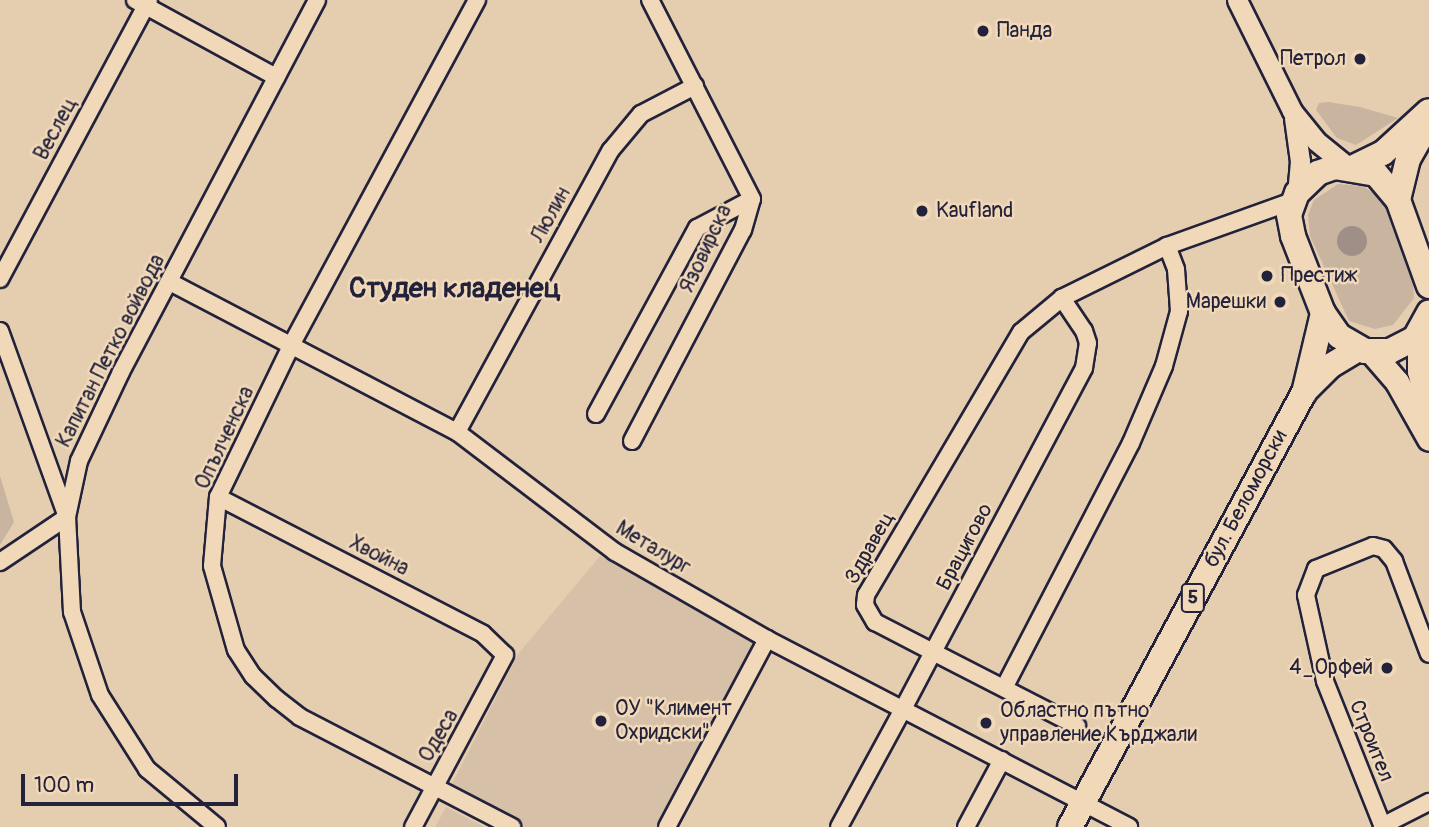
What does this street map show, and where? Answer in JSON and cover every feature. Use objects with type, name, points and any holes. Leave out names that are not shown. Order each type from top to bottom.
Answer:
[{"type":"main road","points":[[1429,111],[1383,153],[1351,166],[1318,173],[1295,197],[1291,228],[1323,313],[1339,336],[1365,351],[1397,382],[1429,439]]},
{"type":"main road","points":[[1398,200],[1408,159],[1429,123]]},
{"type":"main road","points":[[1351,166],[1382,179],[1398,200],[1429,286]]},
{"type":"main road","name":"бул. Беломорски","points":[[1070,827],[1304,393],[1323,313]]},
{"type":"main road","points":[[1424,324],[1419,371],[1429,410]]},
{"type":"main road","name":"5","points":[[1365,351],[1396,350],[1424,324]]},
{"type":"main road","name":"бул. Беломорски","points":[[1304,393],[1330,366],[1365,351]]},
{"type":"street","name":"Капитан Петко войвода","points":[[217,827],[147,769],[100,695],[72,612],[66,517],[79,461],[317,0]]},
{"type":"street","name":"Опълченска","points":[[477,0],[292,344],[218,496],[212,530],[214,580],[236,650],[253,676],[300,717],[512,827]]},
{"type":"street","name":"Язовирска","points":[[632,441],[743,230],[752,199],[650,0]]},
{"type":"street","points":[[1237,0],[1292,111],[1316,141],[1351,166]]},
{"type":"street","points":[[143,2],[276,77]]},
{"type":"street","name":"Веслец","points":[[0,279],[143,2]]},
{"type":"street","name":"Люлин","points":[[457,432],[611,150],[641,114],[695,86]]},
{"type":"street","points":[[1056,302],[1167,246],[1255,218],[1295,197],[1300,154],[1292,111]]},
{"type":"street","points":[[596,414],[697,228],[752,199]]},
{"type":"street","points":[[1255,218],[1291,228]]},
{"type":"street","points":[[1004,688],[1131,443],[1164,366],[1179,311],[1176,269],[1167,246]]},
{"type":"street","name":"Металург","points":[[170,282],[457,432],[615,552],[767,639],[1129,827]]},
{"type":"street","name":"Здравец","points":[[1056,302],[1021,332],[866,595],[869,617],[1077,726]]},
{"type":"street","name":"Брацигово","points":[[839,827],[1084,368],[1084,331],[1056,302]]},
{"type":"street","points":[[0,331],[66,517],[0,562]]},
{"type":"street","name":"Хвойна","points":[[218,496],[483,634],[505,655],[503,666]]},
{"type":"street","name":"Строител","points":[[1429,654],[1394,561],[1384,549],[1373,546],[1316,569],[1306,595],[1325,681],[1383,827],[1429,802]]},
{"type":"street","points":[[667,827],[767,639]]},
{"type":"street","name":"Одеса","points":[[413,827],[503,666]]},
{"type":"street","points":[[966,827],[1002,760]]},
{"type":"shaded area","points":[[1319,103],[1360,107],[1398,118],[1356,145],[1337,138],[1316,110]]},
{"type":"shaded area","points":[[1338,184],[1363,186],[1382,199],[1413,276],[1414,298],[1393,325],[1375,329],[1349,321],[1310,236],[1308,215],[1314,200]]},
{"type":"shaded area","points":[[1352,226],[1363,230],[1367,241],[1363,252],[1352,256],[1341,252],[1337,241],[1341,230]]},
{"type":"shaded area","points":[[0,476],[14,522],[0,545]]},
{"type":"shaded area","name":"ОУ \"Климент Охридски\"","points":[[600,556],[759,638],[664,827],[521,827],[450,788],[518,654]]},
{"type":"shaded area","points":[[446,807],[484,827],[435,827]]},
{"type":"place","name":"Панда","points":[[983,31]]},
{"type":"place","name":"Петрол","points":[[1360,59]]},
{"type":"place","name":"Kaufland","points":[[922,211]]},
{"type":"place","name":"Престиж","points":[[1267,276]]},
{"type":"place","name":"Марешки","points":[[1280,302]]},
{"type":"place","name":"4_Орфей","points":[[1387,668]]},
{"type":"place","name":"ОУ \"Климент Охридски\"","points":[[601,721]]},
{"type":"place","name":"Областно пътно управление Кърджали","points":[[986,723]]},
{"type":"district","name":"Студен кладенец","points":[[455,289]]}]
